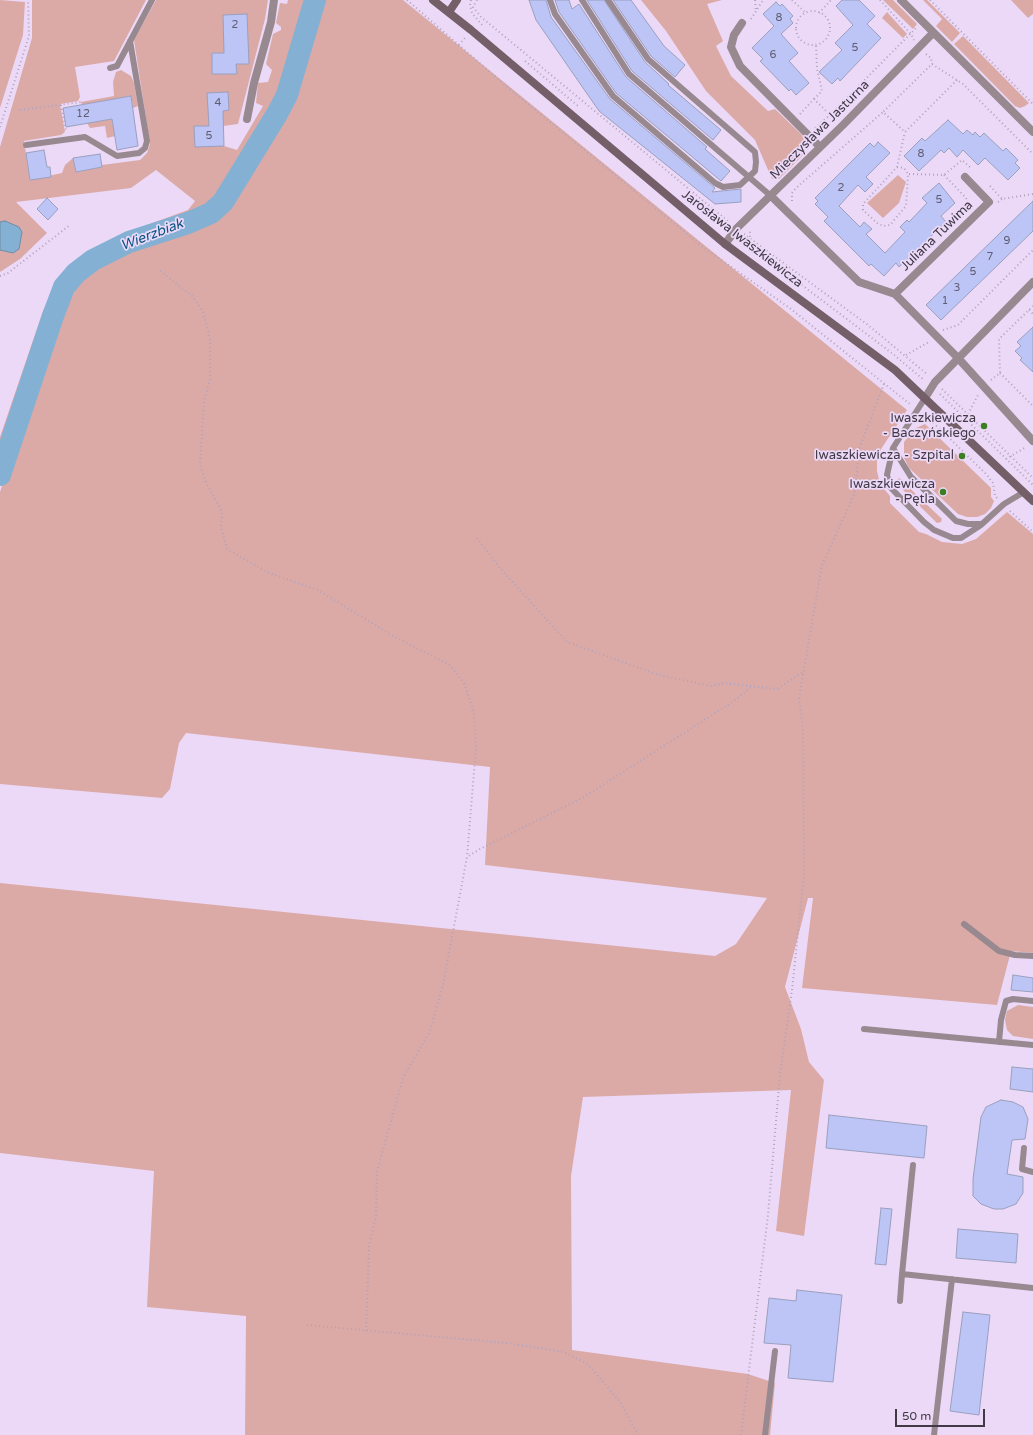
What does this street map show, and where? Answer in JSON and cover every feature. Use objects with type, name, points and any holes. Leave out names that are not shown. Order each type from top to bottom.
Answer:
[{"type":"street","points":[[247,119],[254,83],[271,22],[274,0]]},
{"type":"street","name":"Jarosława Iwaszkiewicza","points":[[433,0],[725,244],[894,370],[926,398],[1033,501]]},
{"type":"street","points":[[449,12],[457,0]]},
{"type":"street","points":[[901,0],[1033,132]]},
{"type":"street","points":[[745,23],[734,35],[731,47],[740,66],[820,147]]},
{"type":"street","name":"Mieczysława Jasturna","points":[[725,244],[735,231],[843,125],[933,33]]},
{"type":"street","name":"Juliana Tuwima","points":[[895,294],[989,202],[964,177]]},
{"type":"street","points":[[771,196],[859,282],[895,294],[958,358],[1030,444]]},
{"type":"street","points":[[926,398],[934,384],[1033,282]]},
{"type":"lane","points":[[110,68],[117,66],[152,0]]},
{"type":"lane","points":[[550,0],[555,14],[613,96],[715,183],[724,187],[740,185],[755,171],[755,152],[648,59],[608,0]]},
{"type":"lane","points":[[582,0],[629,74],[771,196]]},
{"type":"lane","points":[[26,145],[85,137],[117,156],[139,153],[144,148],[147,141],[130,41]]},
{"type":"lane","points":[[926,398],[893,448],[887,475],[890,487],[924,522],[934,530],[953,538],[961,538],[982,524],[1004,504],[1024,492]]},
{"type":"lane","points":[[893,448],[911,477],[956,521],[968,524],[982,524]]},
{"type":"lane","points":[[964,924],[1000,951],[1015,955],[1033,956]]},
{"type":"lane","points":[[999,1042],[1000,1020],[1006,1001],[1013,999],[1033,1001]]},
{"type":"lane","points":[[864,1029],[1033,1045]]},
{"type":"lane","points":[[1024,1148],[1022,1169],[1033,1172]]},
{"type":"lane","points":[[900,1301],[912,1165]]},
{"type":"lane","points":[[902,1274],[1033,1288]]},
{"type":"lane","points":[[934,1435],[952,1279]]},
{"type":"lane","points":[[765,1435],[775,1351]]},
{"type":"path","points":[[0,127],[29,36],[28,0]]},
{"type":"path","points":[[407,0],[506,86],[703,247],[791,309],[918,410],[974,461],[993,482],[995,496],[1033,532]]},
{"type":"path","points":[[471,0],[470,6],[472,13],[486,28]]},
{"type":"path","points":[[476,0],[473,7],[481,17],[735,231],[893,354],[934,384],[1033,478]]},
{"type":"path","points":[[755,0],[756,13]]},
{"type":"path","points":[[745,23],[756,13],[763,0]]},
{"type":"path","points":[[792,0],[806,13]]},
{"type":"path","points":[[819,12],[826,17],[830,28],[826,39],[816,45],[805,43],[801,40],[796,31],[798,20],[806,13],[819,12],[832,0]]},
{"type":"path","points":[[880,0],[911,34],[919,47],[931,58],[932,64],[963,84],[1033,154]]},
{"type":"path","points":[[930,0],[1033,104]]},
{"type":"path","points":[[813,130],[830,115],[922,22]]},
{"type":"path","points":[[804,120],[799,115],[822,92],[817,69],[816,45]]},
{"type":"path","points":[[522,58],[580,108]]},
{"type":"path","points":[[783,208],[792,204],[792,193],[796,188],[883,112],[932,64]]},
{"type":"path","points":[[897,167],[904,168],[908,174],[906,206],[890,225],[883,226],[877,223],[863,210],[863,204],[897,167],[904,132],[957,80]]},
{"type":"path","points":[[814,99],[855,136]]},
{"type":"path","points":[[20,110],[81,102]]},
{"type":"path","points":[[61,105],[68,139]]},
{"type":"path","points":[[883,112],[904,132]]},
{"type":"path","points":[[944,175],[966,198],[968,202],[965,212]]},
{"type":"path","points":[[688,198],[735,231],[750,238],[906,355],[1033,485]]},
{"type":"path","points":[[996,204],[1002,199]]},
{"type":"path","points":[[0,276],[8,273],[70,225]]},
{"type":"path","points":[[750,238],[752,225]]},
{"type":"path","points":[[906,355],[926,345],[944,329],[952,328],[962,321],[1033,250]]},
{"type":"path","points":[[160,271],[192,296],[203,311],[210,339],[210,379],[204,402],[200,465],[204,480],[222,512],[221,527],[227,549],[270,573],[318,590],[393,636],[450,665],[464,683],[474,712],[476,748],[467,857],[452,942],[440,998],[430,1031],[403,1078],[377,1171],[376,1215],[369,1247],[366,1331]]},
{"type":"path","points":[[999,339],[1033,306]]},
{"type":"path","points":[[1029,310],[1033,314]]},
{"type":"path","points":[[939,324],[944,329]]},
{"type":"path","points":[[1000,373],[1033,406]]},
{"type":"path","points":[[741,1435],[767,1223],[780,1074],[804,875],[803,728],[799,698],[822,565],[855,493],[859,449],[884,384]]},
{"type":"path","points":[[1010,456],[1030,444]]},
{"type":"path","points":[[477,538],[500,568],[567,642],[659,675],[710,686],[724,683],[777,689],[804,672]]},
{"type":"path","points":[[467,857],[584,797],[737,699],[751,687]]},
{"type":"path","points":[[307,1325],[507,1343],[564,1352],[588,1364],[620,1402],[638,1435]]},
{"type":"shaded area","points":[[0,0],[25,2],[23,35],[0,108]]},
{"type":"shaded area","points":[[32,0],[146,0],[114,61],[75,67],[80,97],[78,101],[60,104],[65,132],[61,135],[24,141],[30,180],[62,173],[65,165],[73,158],[76,172],[102,167],[102,165],[140,160],[147,153],[150,144],[134,40],[156,0],[268,0],[265,19],[238,124],[223,126],[224,146],[237,150],[263,106],[256,103],[258,83],[268,82],[272,70],[266,64],[273,34],[281,30],[281,27],[276,23],[280,3],[287,4],[288,0],[309,0],[282,99],[210,209],[201,215],[136,235],[110,246],[83,261],[65,279],[52,305],[30,378],[0,460],[0,437],[43,311],[64,271],[92,250],[128,232],[188,210],[195,201],[156,170],[131,188],[16,202],[47,233],[20,259],[0,272],[0,147],[32,38]]},
{"type":"shaded area","points":[[319,0],[403,0],[907,410],[881,449],[877,460],[877,471],[880,484],[890,496],[890,503],[919,532],[942,542],[962,544],[976,539],[1007,512],[1033,534],[1033,953],[1011,951],[997,1005],[802,988],[813,898],[808,898],[785,987],[801,1029],[809,1062],[824,1080],[804,1236],[776,1231],[791,1090],[583,1097],[571,1176],[572,1350],[748,1374],[775,1383],[770,1435],[245,1435],[246,1316],[147,1307],[154,1171],[0,1153],[0,883],[715,956],[736,944],[767,898],[485,865],[490,767],[186,733],[179,743],[170,789],[162,798],[0,784],[0,492],[63,299],[71,284],[80,275],[91,266],[110,255],[188,227],[223,210],[287,111],[299,77]]},
{"type":"shaded area","points":[[641,0],[722,0],[707,4],[723,41],[716,46],[731,76],[768,111],[775,109],[802,135],[806,143],[805,153],[779,179],[772,179],[755,140],[706,91],[666,31]]},
{"type":"shaded area","points":[[883,0],[893,0],[917,24],[913,29]]},
{"type":"shaded area","points":[[923,0],[927,0],[960,33],[952,42],[936,26],[942,19]]},
{"type":"shaded area","points":[[1011,0],[1033,0],[1033,14],[1028,18]]},
{"type":"shaded area","points":[[887,12],[907,34],[903,38],[882,18]]},
{"type":"shaded area","points":[[963,36],[1029,103],[1020,108],[1015,106],[954,44]]},
{"type":"shaded area","points":[[121,70],[131,76],[134,83],[138,106],[133,108],[131,96],[82,105],[81,102],[114,96],[113,82],[116,72]]},
{"type":"shaded area","points":[[112,119],[115,136],[107,138],[105,126],[90,128],[87,123]]},
{"type":"shaded area","points":[[898,175],[906,182],[899,203],[883,218],[867,203]]},
{"type":"shaded area","points":[[925,424],[991,488],[991,497],[994,501],[991,508],[985,514],[977,517],[967,517],[958,514],[909,468],[904,458],[904,442],[914,429]]},
{"type":"shaded area","points":[[899,478],[942,519],[941,522],[937,523],[897,484],[896,481]]},
{"type":"shaded area","points":[[1018,1005],[1033,1007],[1033,1039],[1013,1036],[1007,1030],[1005,1020],[1007,1011]]},
{"type":"water","points":[[5,221],[19,227],[22,232],[19,249],[13,253],[0,250],[0,222]]},
{"type":"building","points":[[529,0],[546,0],[551,17],[610,99],[715,188],[712,192],[741,189],[741,202],[715,204],[599,111],[536,20]]},
{"type":"building","points":[[555,0],[569,0],[572,9],[579,4],[626,77],[707,147],[705,149],[730,171],[721,181],[616,93],[559,12]]},
{"type":"building","points":[[587,0],[604,0],[645,62],[669,84],[668,85],[721,130],[713,140],[632,71]]},
{"type":"building","points":[[613,0],[631,0],[664,46],[685,65],[675,77],[651,56]]},
{"type":"building","points":[[842,0],[859,0],[875,16],[867,24],[881,38],[840,81],[838,78],[832,84],[819,72],[842,50],[835,43],[853,25],[836,6]]},
{"type":"building","points":[[776,2],[780,6],[782,4],[793,16],[790,19],[793,23],[781,34],[798,53],[789,61],[809,83],[796,95],[791,89],[789,91],[760,61],[763,59],[752,48],[774,26],[763,14]]},
{"type":"building","points":[[247,14],[249,64],[236,64],[237,74],[212,74],[212,53],[224,53],[223,15]]},
{"type":"building","points":[[228,92],[229,110],[223,111],[224,146],[195,147],[194,126],[209,126],[207,93]]},
{"type":"building","points":[[131,96],[138,146],[117,150],[112,119],[66,127],[63,108]]},
{"type":"building","points":[[948,120],[963,134],[967,130],[973,135],[975,132],[980,137],[984,133],[1003,151],[1006,148],[1018,160],[1015,163],[1020,168],[1008,180],[985,158],[978,165],[963,150],[957,157],[949,148],[944,153],[941,150],[919,171],[904,156],[922,138],[925,141]]},
{"type":"building","points":[[878,142],[890,153],[866,177],[873,184],[865,192],[858,185],[839,206],[860,227],[864,222],[872,229],[866,234],[885,253],[905,232],[900,227],[907,220],[909,222],[927,203],[922,198],[939,183],[955,203],[941,216],[946,222],[899,267],[896,263],[884,276],[871,264],[869,266],[824,221],[828,217],[815,204],[818,201],[815,198],[870,143],[874,147]]},
{"type":"building","points":[[44,150],[47,167],[50,167],[51,177],[30,180],[26,153]]},
{"type":"building","points":[[100,154],[102,167],[76,172],[73,158]]},
{"type":"building","points":[[47,198],[58,209],[48,220],[37,209]]},
{"type":"building","points":[[1033,201],[1033,231],[941,320],[926,305]]},
{"type":"building","points":[[1033,327],[1033,372],[1020,360],[1022,358],[1015,351],[1021,346],[1017,342]]},
{"type":"building","points":[[1013,975],[1033,978],[1033,992],[1011,990]]},
{"type":"building","points":[[1012,1067],[1033,1069],[1033,1092],[1010,1089]]},
{"type":"building","points":[[1001,1100],[1013,1102],[1023,1107],[1028,1119],[1025,1139],[1012,1140],[1007,1174],[1023,1177],[1023,1193],[1016,1204],[1003,1209],[994,1209],[981,1204],[973,1196],[973,1179],[981,1117],[986,1107]]},
{"type":"building","points":[[829,1115],[927,1126],[924,1158],[826,1148]]},
{"type":"building","points":[[881,1208],[892,1209],[886,1265],[875,1264]]},
{"type":"building","points":[[958,1229],[1018,1234],[1016,1263],[956,1258]]},
{"type":"building","points":[[797,1290],[842,1295],[833,1382],[788,1378],[791,1345],[764,1343],[769,1298],[796,1301]]},
{"type":"building","points":[[963,1312],[990,1315],[979,1415],[950,1411]]},
{"type":"waterway","name":"Wierzbiak","points":[[0,475],[64,287],[76,273],[93,260],[129,242],[188,223],[211,213],[223,202],[287,95],[315,0]]},
{"type":"place","name":"Iwaszkiewicza - Baczyńskiego","points":[[984,426]]},
{"type":"place","name":"Iwaszkiewicza - Szpital","points":[[962,456]]},
{"type":"place","name":"Iwaszkiewicza - Pętla","points":[[943,492]]}]
